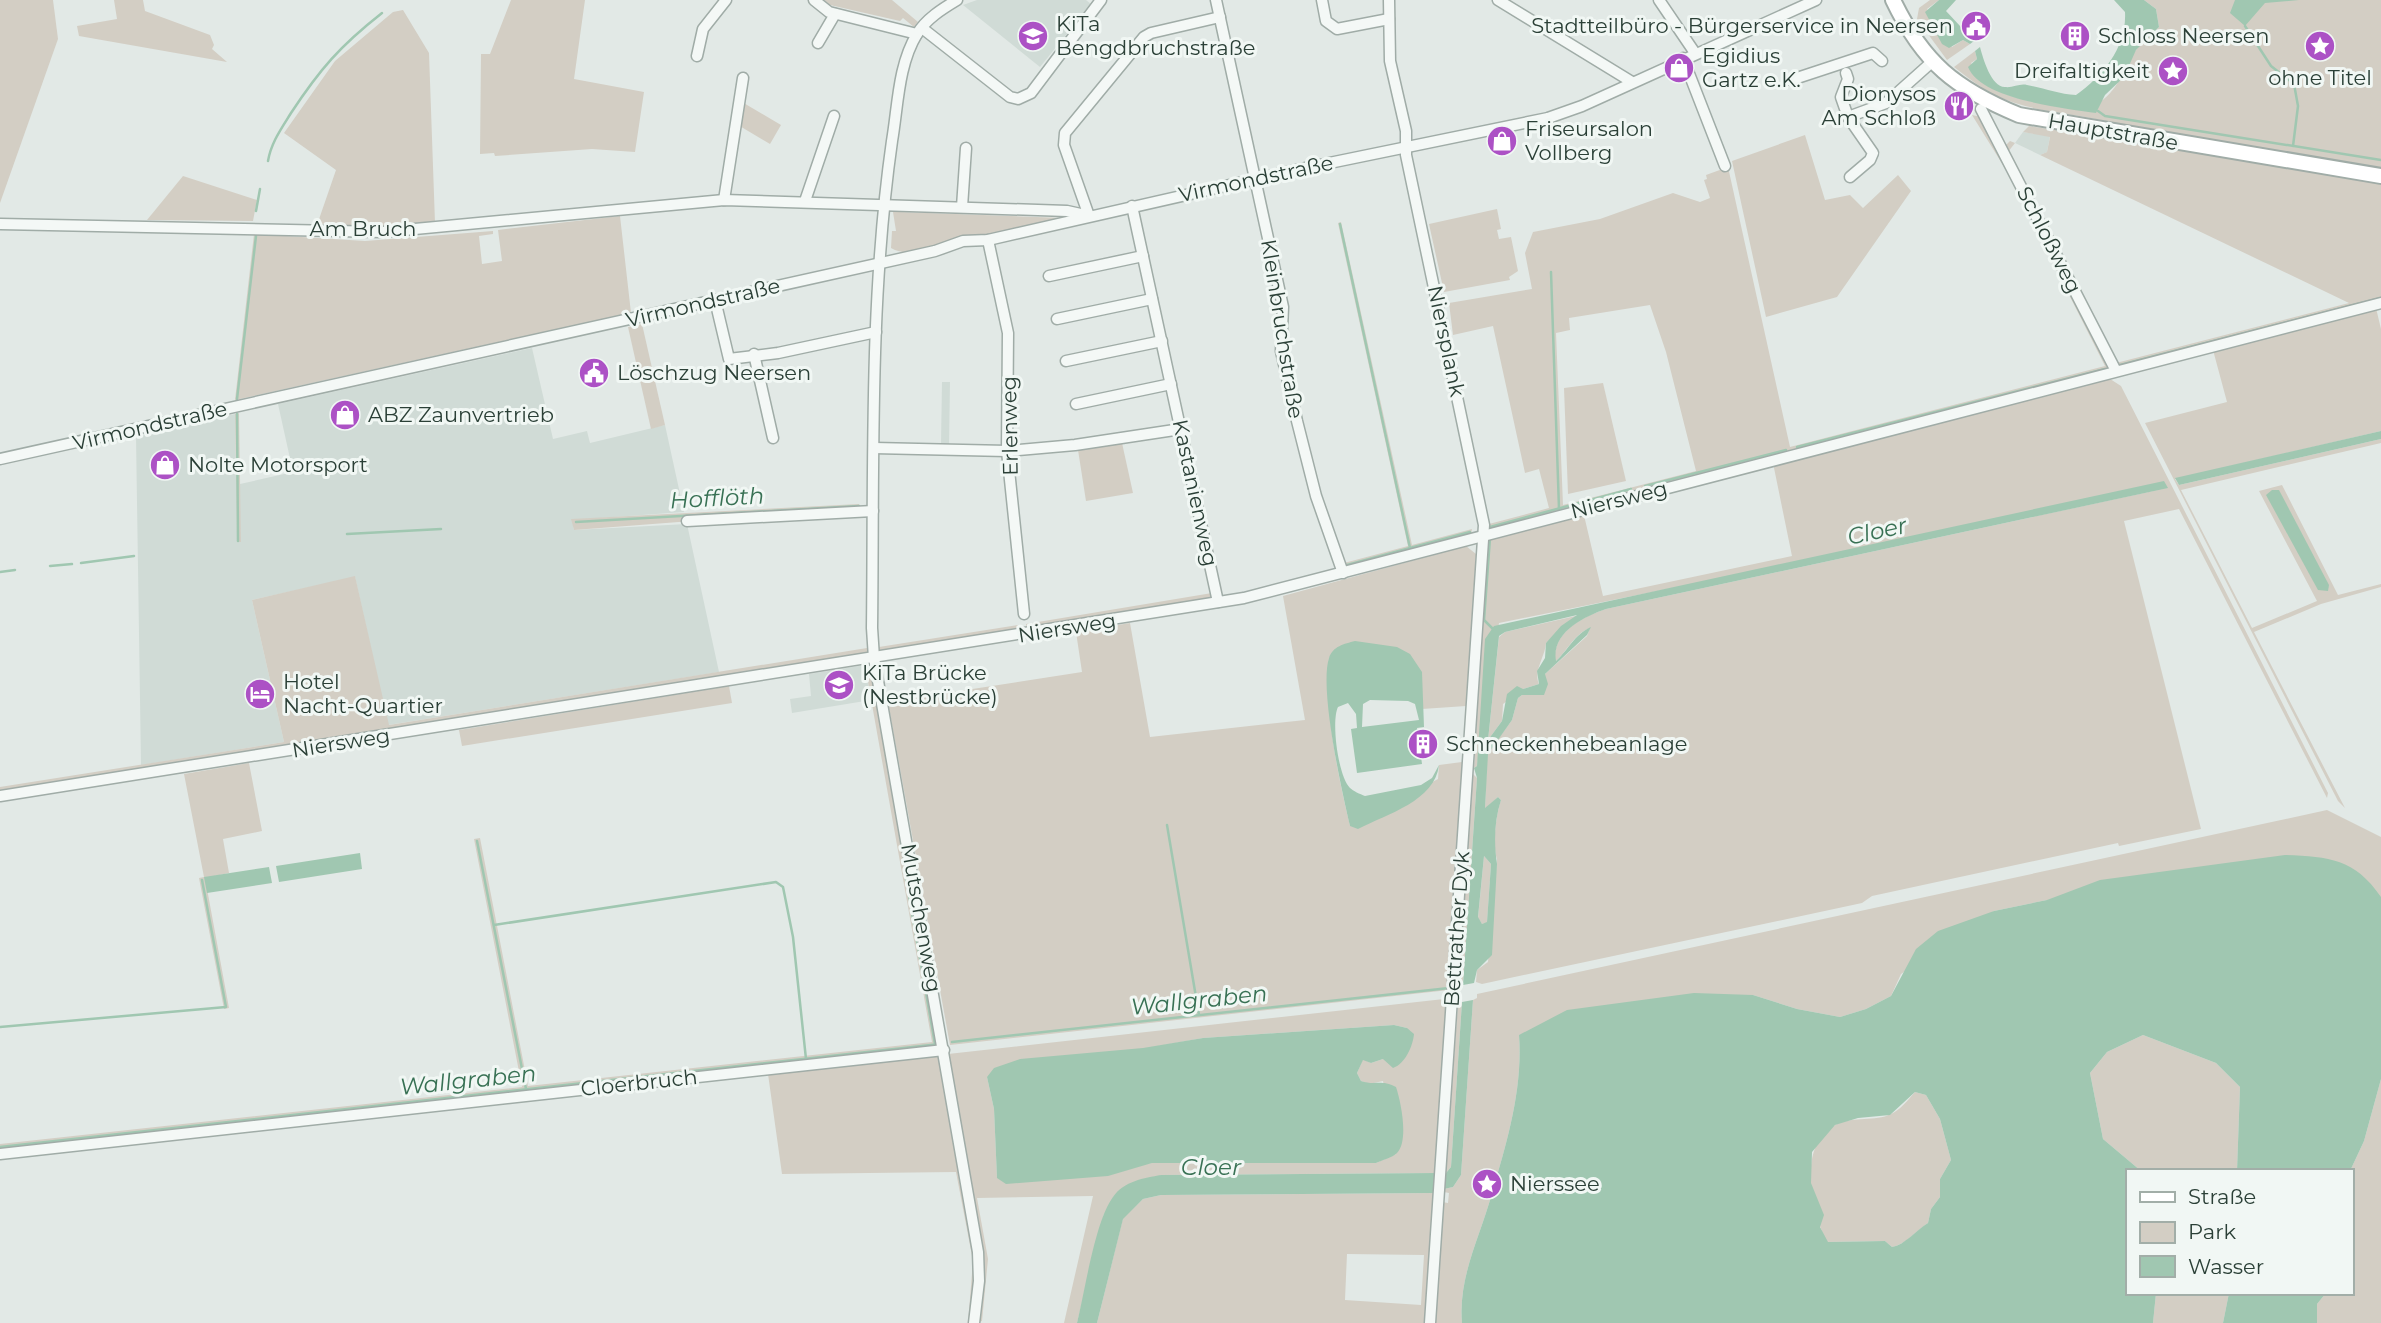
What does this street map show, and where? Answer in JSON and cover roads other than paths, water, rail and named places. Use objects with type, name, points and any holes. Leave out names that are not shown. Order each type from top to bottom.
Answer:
[{"type":"street","points":[[697,56],[703,29],[726,0]]},
{"type":"street","points":[[814,0],[835,14],[920,31],[1010,97],[1018,99],[1031,93],[1101,0]]},
{"type":"street","points":[[920,31],[940,10],[957,0]]},
{"type":"street","name":"Kleinbruchstraße","points":[[1216,0],[1283,307],[1281,351],[1316,496],[1343,573]]},
{"type":"street","points":[[1322,0],[1326,21],[1337,29],[1389,19]]},
{"type":"street","points":[[1389,0],[1390,61],[1406,131],[1406,148]]},
{"type":"street","points":[[1498,0],[1632,82]]},
{"type":"street","points":[[1659,0],[1695,53]]},
{"type":"street","name":"Virmondstraße","points":[[0,459],[878,264],[963,242],[988,240],[1255,179],[1556,116],[1816,0]]},
{"type":"street","name":"Hauptstraße","points":[[1893,0],[1914,38],[1933,61],[1972,95],[2019,115],[2381,176]]},
{"type":"street","points":[[818,43],[835,14]]},
{"type":"street","points":[[1089,216],[1064,145],[1065,133],[1144,37],[1151,33],[1220,18]]},
{"type":"street","name":"Mutschenweg","points":[[920,31],[905,61],[883,204],[878,264],[873,512],[874,658],[979,1259],[974,1323]]},
{"type":"street","points":[[1791,80],[1873,52],[1882,61]]},
{"type":"street","points":[[1683,58],[1725,166]]},
{"type":"street","points":[[1848,117],[1886,103],[1933,61]]},
{"type":"street","points":[[1846,73],[1848,79],[1841,97],[1848,117],[1873,153],[1870,160],[1850,177]]},
{"type":"street","points":[[724,200],[743,78]]},
{"type":"street","name":"Schloßweg","points":[[1981,109],[2116,371]]},
{"type":"street","points":[[805,201],[834,116]]},
{"type":"street","points":[[962,207],[967,148]]},
{"type":"street","name":"Niersplank","points":[[1406,148],[1480,497],[1484,534]]},
{"type":"street","name":"Am Bruch","points":[[0,224],[383,232],[724,200],[1067,211],[1089,216]]},
{"type":"street","name":"Kastanienweg","points":[[1132,206],[1218,602]]},
{"type":"street","name":"Erlenweg","points":[[988,240],[1010,345],[1007,451],[1024,614]]},
{"type":"street","points":[[1049,276],[1143,256]]},
{"type":"street","points":[[1057,319],[1152,299]]},
{"type":"street","points":[[715,300],[729,359],[778,353],[876,332]]},
{"type":"street","name":"Niersweg","points":[[0,796],[1218,602],[1343,573],[1484,534],[2381,303]]},
{"type":"street","points":[[1066,361],[1162,341]]},
{"type":"street","points":[[754,354],[773,438]]},
{"type":"street","points":[[1076,404],[1171,384]]},
{"type":"street","points":[[874,448],[1007,451],[1075,446],[1181,429]]},
{"type":"street","points":[[687,521],[873,512]]},
{"type":"street","name":"Bettrather Dyk","points":[[1430,1323],[1484,534]]},
{"type":"street","name":"Cloerbruch","points":[[0,1154],[944,1050]]},
{"type":"water","points":[[1939,0],[1956,0],[1946,11],[1974,41],[1970,44],[1963,40],[1949,48],[1942,44],[1925,12]]},
{"type":"water","points":[[2114,0],[2144,0],[2156,9],[2159,27],[2136,50],[2124,77],[2105,95],[2096,113],[2045,105],[2006,95],[1976,78],[1968,67],[1977,59],[1975,51],[1980,47],[1988,71],[2000,86],[2024,85],[2076,95],[2104,70],[2122,37],[2125,12]]},
{"type":"water","points":[[2235,0],[2299,0],[2265,3],[2245,26],[2230,13]]},
{"type":"water","points":[[2381,431],[2381,439],[2179,485],[2175,478]]},
{"type":"water","points":[[2164,481],[2168,488],[1606,609],[1570,628],[1558,642],[1556,661],[1576,638],[1591,627],[1587,635],[1545,674],[1548,684],[1544,695],[1522,695],[1518,698],[1512,720],[1488,754],[1485,808],[1498,797],[1501,800],[1495,832],[1497,864],[1492,955],[1477,970],[1474,983],[1463,985],[1477,778],[1474,768],[1477,766],[1485,639],[1494,626]],"holes":[[[1577,615],[1561,626],[1546,643],[1545,658],[1537,671],[1539,684],[1523,689],[1517,686],[1507,694],[1502,721],[1488,740],[1499,636],[1505,632]],[[1484,856],[1491,864],[1487,922],[1482,924],[1478,917]]]},
{"type":"water","points":[[2272,490],[2279,490],[2329,585],[2328,591],[2318,590],[2266,495]]},
{"type":"water","points":[[1355,641],[1397,647],[1410,654],[1422,672],[1424,727],[1417,728],[1422,764],[1357,773],[1351,729],[1357,728],[1356,714],[1348,703],[1338,707],[1335,724],[1337,748],[1342,772],[1350,788],[1365,796],[1421,785],[1432,778],[1439,765],[1436,777],[1419,797],[1395,812],[1358,829],[1350,826],[1346,810],[1327,693],[1331,654],[1339,646]],"holes":[[[1370,700],[1408,701],[1415,704],[1419,720],[1362,727],[1363,704]]]},
{"type":"water","points":[[360,853],[362,869],[279,882],[276,866]]},
{"type":"water","points":[[2285,855],[2328,859],[2361,874],[2381,897],[2381,1079],[2364,1141],[2351,1169],[2237,1169],[2240,1087],[2216,1063],[2143,1035],[2107,1052],[2090,1073],[2103,1139],[2139,1169],[2126,1169],[2126,1295],[2156,1295],[2153,1323],[1462,1323],[1463,1289],[1513,1115],[1519,1075],[1519,1035],[1567,1010],[1694,993],[1753,995],[1797,1009],[1840,1017],[1866,1009],[1891,996],[1916,949],[1938,931],[1994,911],[2047,900],[2100,880]],"holes":[[[1915,1092],[1926,1095],[1940,1119],[1951,1160],[1940,1179],[1940,1197],[1931,1209],[1928,1223],[1892,1247],[1885,1241],[1828,1242],[1820,1227],[1824,1215],[1811,1183],[1812,1152],[1835,1125],[1858,1118],[1890,1115]]]},
{"type":"water","points":[[269,867],[272,883],[207,893],[204,877]]},
{"type":"water","points":[[1473,1000],[1461,1175],[1453,1187],[1444,1189],[1446,1173],[1451,1167],[1462,1002]]},
{"type":"water","points":[[1394,1025],[1407,1028],[1414,1034],[1405,1059],[1393,1068],[1383,1059],[1371,1063],[1363,1060],[1357,1073],[1361,1081],[1386,1083],[1396,1087],[1400,1102],[1403,1121],[1401,1147],[1395,1155],[1376,1163],[1152,1163],[1108,1176],[1006,1184],[997,1178],[994,1109],[987,1077],[994,1068],[1020,1059],[1143,1048],[1203,1038]]},
{"type":"water","points":[[1436,1173],[1433,1193],[1161,1195],[1143,1199],[1123,1219],[1097,1323],[1077,1323],[1101,1222],[1113,1197],[1123,1187],[1135,1181],[1161,1175]]},
{"type":"water","points":[[2229,1295],[2324,1295],[2317,1304],[2317,1323],[2223,1323]]},
{"type":"waterway","points":[[268,161],[280,130],[312,83],[342,48],[382,13]]},
{"type":"waterway","points":[[2245,26],[2271,66],[2294,84],[2298,106],[2293,146]]},
{"type":"waterway","points":[[2098,111],[2105,116],[2381,160]]},
{"type":"waterway","points":[[256,211],[260,189]]},
{"type":"waterway","points":[[1340,224],[1410,548],[1470,532]]},
{"type":"waterway","points":[[237,399],[256,236]]},
{"type":"waterway","points":[[1551,272],[1559,509]]},
{"type":"waterway","points":[[2120,365],[2381,298]]},
{"type":"waterway","points":[[1797,447],[2105,369]]},
{"type":"waterway","points":[[237,414],[238,541]]},
{"type":"waterway","points":[[1645,486],[1786,450]]},
{"type":"waterway","points":[[1490,527],[1631,489]]},
{"type":"waterway","name":"Hofflöth","points":[[576,522],[859,506]]},
{"type":"waterway","name":"Hofflöth","points":[[347,534],[441,529]]},
{"type":"waterway","points":[[1490,538],[1484,620],[1493,629]]},
{"type":"waterway","points":[[1347,565],[1410,548]]},
{"type":"waterway","name":"Hofflöth","points":[[81,563],[134,556]]},
{"type":"waterway","name":"Hofflöth","points":[[50,566],[72,564]]},
{"type":"waterway","name":"Hofflöth","points":[[0,572],[15,570]]},
{"type":"waterway","points":[[1167,825],[1199,1015]]},
{"type":"waterway","points":[[477,841],[526,1089]]},
{"type":"waterway","points":[[905,873],[935,1044]]},
{"type":"waterway","points":[[0,1027],[226,1007],[202,880]]},
{"type":"waterway","points":[[494,925],[776,882],[783,887],[793,937],[806,1059]]},
{"type":"waterway","name":"Wallgraben","points":[[952,1042],[1449,988]]},
{"type":"waterway","name":"Wallgraben","points":[[0,1147],[940,1044]]},
{"type":"place","name":"Stadtteilbüro - Bürgerservice in Neersen","points":[[1976,26]]},
{"type":"place","name":"KiTa Bengdbruchstraße","points":[[1033,36]]},
{"type":"place","name":"Schloss Neersen","points":[[2075,36]]},
{"type":"place","name":"ohne Titel","points":[[2320,46]]},
{"type":"place","name":"Egidius Gartz e.K.","points":[[1679,68]]},
{"type":"place","name":"Dreifaltigkeit","points":[[2173,71]]},
{"type":"place","name":"Dionysos Am Schloß","points":[[1959,106]]},
{"type":"place","name":"Friseursalon Vollberg","points":[[1502,141]]},
{"type":"place","name":"Löschzug Neersen","points":[[594,373]]},
{"type":"place","name":"ABZ Zaunvertrieb","points":[[345,415]]},
{"type":"place","name":"Nolte Motorsport","points":[[165,465]]},
{"type":"place","name":"KiTa Brücke (Nestbrücke)","points":[[839,685]]},
{"type":"place","name":"Hotel Nacht-Quartier","points":[[260,694]]},
{"type":"place","name":"Schneckenhebeanlage","points":[[1423,744]]},
{"type":"place","name":"Nierssee","points":[[1487,1184]]},
{"type":"water label","name":"Cloer","points":[[1877,531]]},
{"type":"water label","name":"Cloer","points":[[1211,1167]]}]
